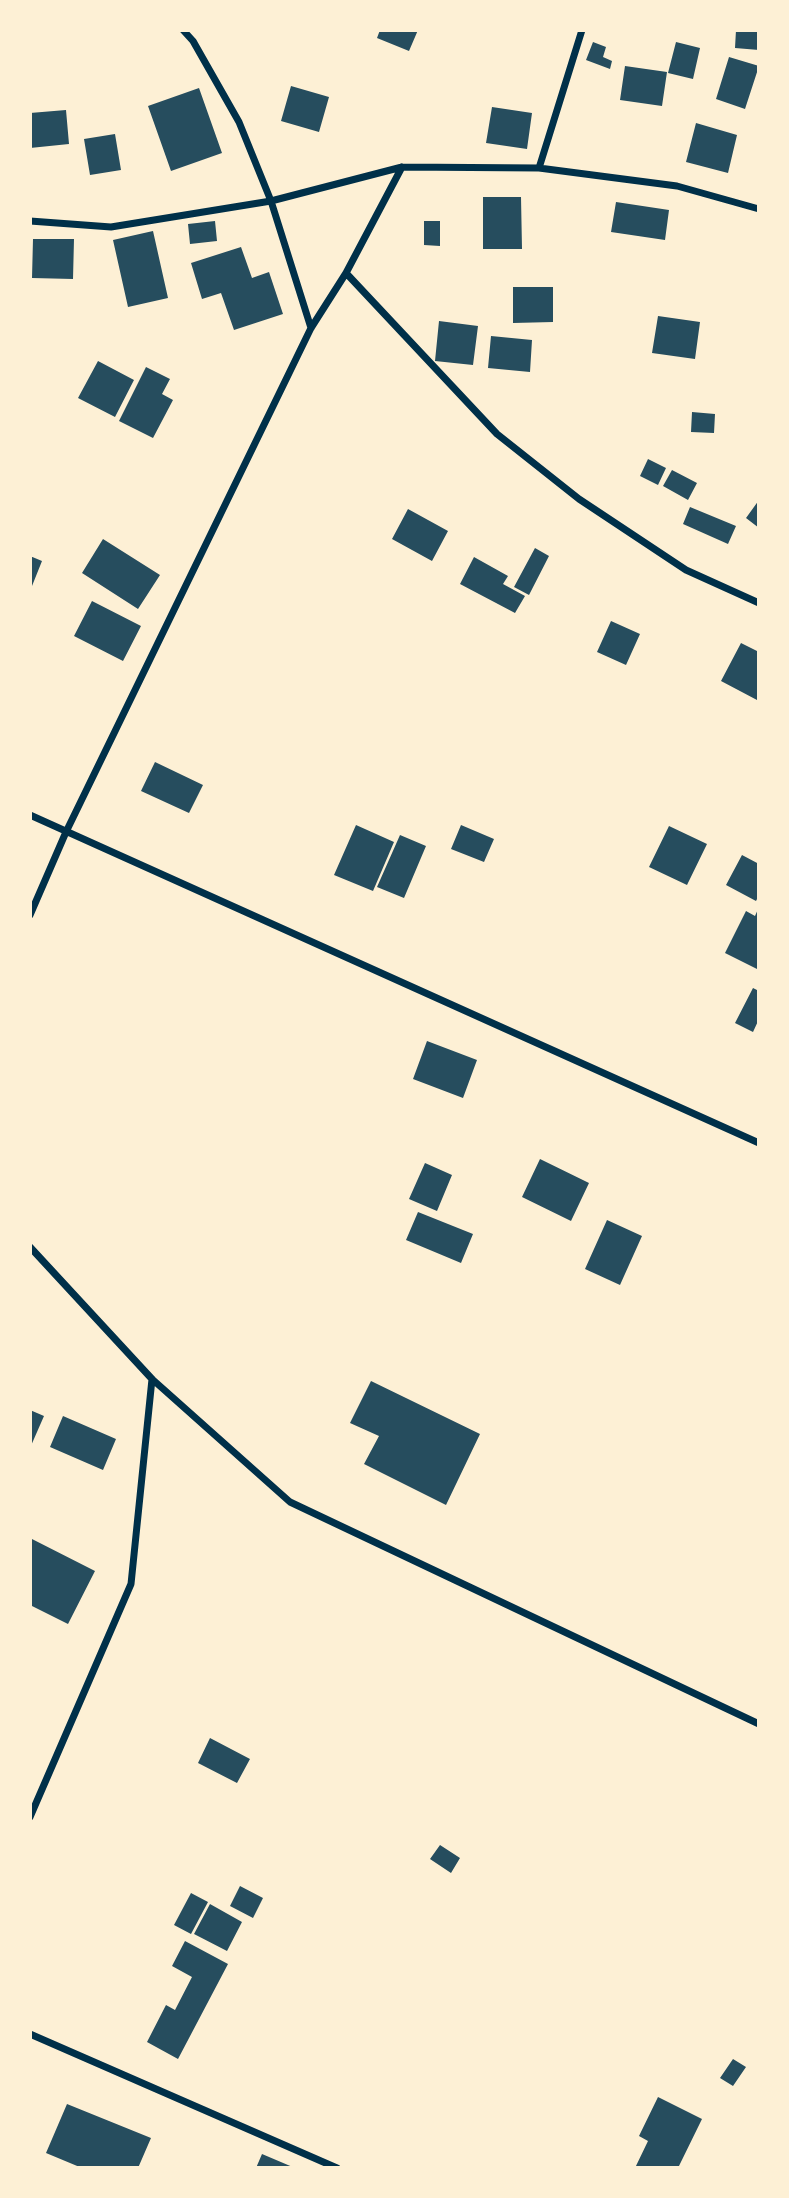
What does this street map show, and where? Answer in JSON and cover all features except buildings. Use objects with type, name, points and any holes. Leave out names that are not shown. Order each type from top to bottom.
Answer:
[{"type":"street","points":[[183,30],[194,41],[239,122],[271,201],[311,328]]},
{"type":"street","points":[[539,168],[582,30]]},
{"type":"street","points":[[30,915],[66,832],[311,328],[346,274],[402,167]]},
{"type":"street","points":[[30,221],[111,227],[271,201],[402,167],[539,168],[677,186],[759,209]]},
{"type":"street","points":[[346,274],[497,434],[579,499],[686,570],[759,603]]},
{"type":"street","points":[[30,815],[759,1143]]},
{"type":"street","points":[[30,1248],[152,1380],[290,1502],[759,1724]]},
{"type":"street","points":[[30,1816],[131,1584],[152,1380]]},
{"type":"street","points":[[30,2034],[337,2168]]}]
